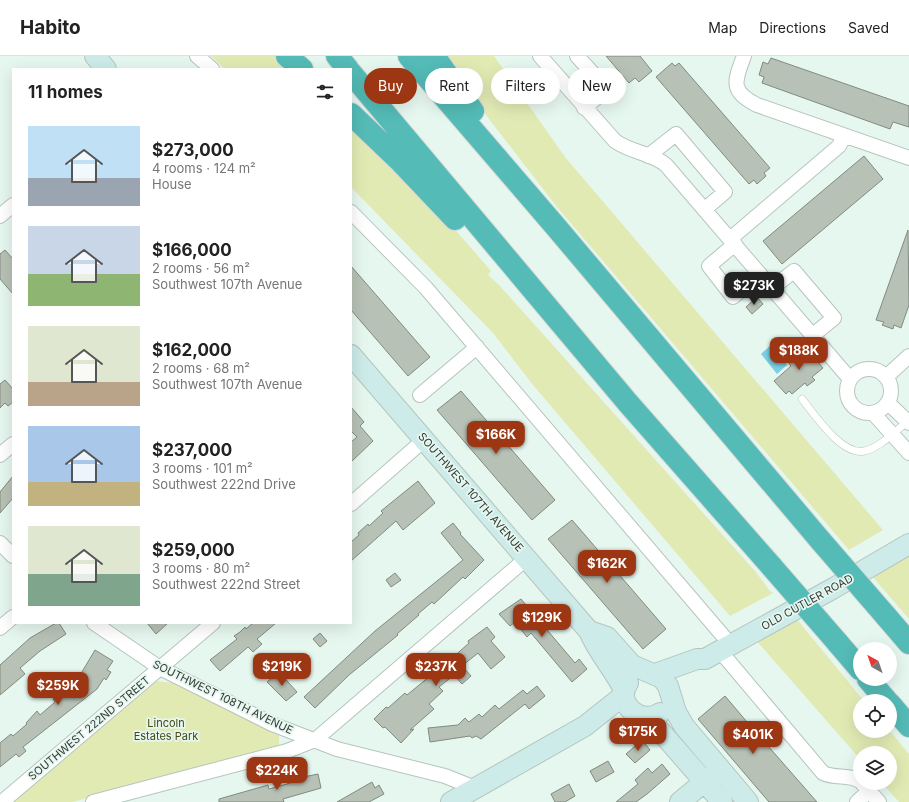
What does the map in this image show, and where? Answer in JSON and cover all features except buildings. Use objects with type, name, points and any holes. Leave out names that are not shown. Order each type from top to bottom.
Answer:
[{"type":"highway","points":[[288,56],[301,68]]},
{"type":"highway","points":[[337,56],[347,68]]},
{"type":"highway","points":[[409,56],[909,643]]},
{"type":"highway","points":[[434,56],[487,132],[494,155]]},
{"type":"highway","points":[[352,74],[628,403],[853,661]]},
{"type":"highway","points":[[352,115],[444,207],[562,336],[628,403]]},
{"type":"highway","points":[[874,686],[881,694]]},
{"type":"highway","points":[[897,712],[909,726]]},
{"type":"street","points":[[95,56],[105,68]]},
{"type":"street","points":[[197,56],[211,68]]},
{"type":"street","points":[[540,56],[584,108],[615,141],[624,148],[666,164],[850,379]]},
{"type":"street","points":[[577,56],[607,89],[584,108]]},
{"type":"street","points":[[744,56],[736,81],[739,94],[744,98],[757,105],[909,158]]},
{"type":"street","points":[[648,156],[676,134],[725,192],[705,209]]},
{"type":"street","points":[[760,274],[733,297],[709,266],[733,241],[839,146],[844,136]]},
{"type":"street","points":[[0,216],[12,206]]},
{"type":"street","points":[[352,213],[416,278],[477,347],[718,651],[823,773],[830,777],[850,777],[853,779]]},
{"type":"street","points":[[772,288],[794,271],[834,318],[813,335]]},
{"type":"street","points":[[420,395],[477,347]]},
{"type":"street","name":"SOUTHWEST 107TH AVENUE","points":[[352,356],[589,631]]},
{"type":"street","points":[[886,377],[909,356]]},
{"type":"street","points":[[868,369],[874,370],[886,377],[891,389],[888,403],[884,408],[873,413],[858,411],[852,406],[846,393],[850,379],[861,370],[868,369]]},
{"type":"street","points":[[888,403],[908,422]]},
{"type":"street","points":[[873,413],[909,453]]},
{"type":"street","points":[[352,503],[425,439]]},
{"type":"street","points":[[0,455],[12,445]]},
{"type":"street","points":[[0,543],[12,555]]},
{"type":"street","name":"OLD CUTLER ROAD","points":[[651,673],[697,660],[718,651],[832,589],[909,544]]},
{"type":"street","points":[[94,802],[287,751],[315,740],[527,558]]},
{"type":"street","points":[[0,628],[12,618]]},
{"type":"street","name":"SOUTHWEST 108TH AVENUE","points":[[95,624],[160,668],[272,724],[337,749],[445,776],[475,788]]},
{"type":"street","name":"SOUTHWEST 222ND STREET","points":[[2,802],[212,624]]},
{"type":"street","points":[[589,631],[607,637],[629,662],[651,673],[667,684],[681,722],[748,802]]},
{"type":"street","points":[[589,631],[596,647],[616,674],[628,706],[642,716],[722,802]]},
{"type":"street","name":"OLD CUTLER ROAD","points":[[670,695],[718,651]]},
{"type":"street","points":[[451,802],[585,726],[624,692],[629,682],[651,673]]},
{"type":"street","points":[[585,726],[661,712],[670,695]]},
{"type":"street","points":[[680,802],[720,769]]},
{"type":"street","points":[[857,802],[862,790]]},
{"type":"street","points":[[868,790],[879,802]]},
{"type":"lane","points":[[802,399],[843,446],[849,450],[857,452],[865,451],[875,446],[908,422]]},
{"type":"green space","points":[[211,56],[279,56],[292,68],[224,68]]},
{"type":"green space","points":[[445,56],[494,56],[502,68],[491,68],[491,104],[528,104],[565,157],[883,530],[849,550],[557,207],[489,119],[479,104],[483,104],[483,68],[453,68]]},
{"type":"green space","points":[[352,123],[439,211],[491,271],[488,275],[499,285],[773,593],[730,616],[533,385],[493,333],[352,188]]},
{"type":"green space","points":[[908,554],[909,556],[909,619],[871,575]]},
{"type":"green space","points":[[795,617],[858,694],[853,694],[853,738],[896,738],[909,754],[909,802],[899,802],[888,790],[897,790],[897,746],[853,746],[853,751],[755,639]]},
{"type":"green space","name":"Lincoln Estates Park","points":[[155,681],[174,683],[279,734],[279,745],[274,748],[73,802],[10,802],[147,685]]},
{"type":"water","points":[[771,345],[787,365],[777,374],[761,354]]}]
